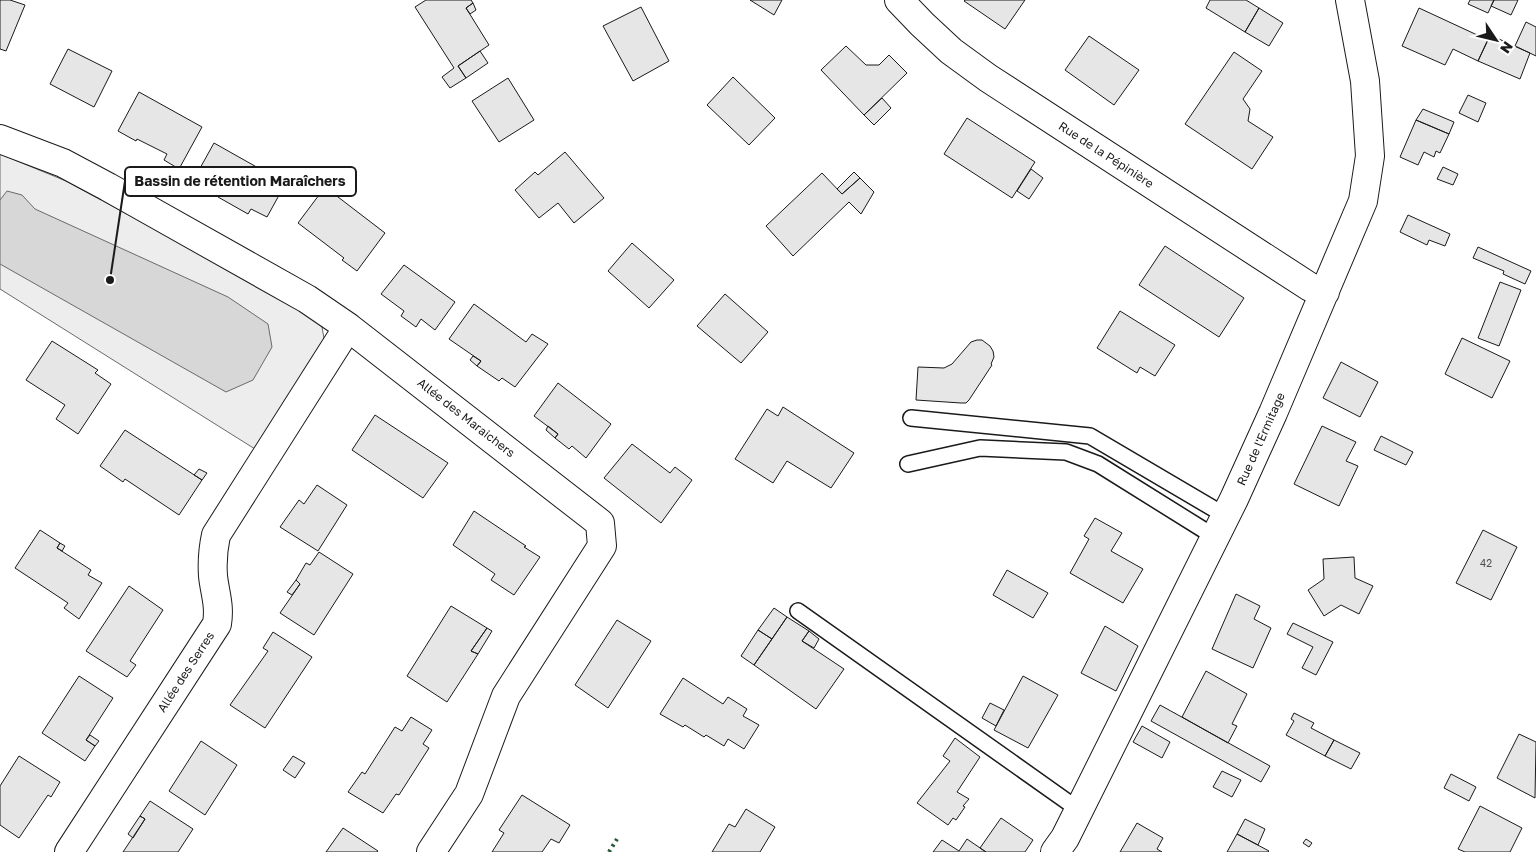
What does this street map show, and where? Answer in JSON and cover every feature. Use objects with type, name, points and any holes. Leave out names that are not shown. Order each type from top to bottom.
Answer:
[{"type":"street","name":"Rue de la Pépinière","points":[[899,0],[951,51],[988,78],[1310,287],[1325,292]]},
{"type":"street","name":"Rue de l'Ermitage","points":[[1055,852],[1079,810],[1220,527],[1273,413],[1363,201],[1370,156],[1365,82],[1350,0]]},
{"type":"street","name":"Allée des Maraichers","points":[[0,139],[63,163],[307,299],[348,327],[600,524],[602,546],[506,696],[470,794],[431,852]]},
{"type":"street","name":"Allée des Serres","points":[[69,852],[217,624],[219,611],[213,575],[212,552],[216,535],[348,327]]},
{"type":"lane","points":[[911,418],[1090,436],[1220,527]]},
{"type":"lane","points":[[908,464],[980,448],[1066,452],[1098,464],[1220,527]]},
{"type":"lane","points":[[798,611],[1079,810]]},
{"type":"shaded area","points":[[0,154],[66,181],[300,308],[322,327],[325,344],[255,449],[0,289]]},
{"type":"shaded area","points":[[7,191],[22,195],[35,209],[228,297],[268,324],[272,347],[253,380],[226,392],[0,264],[0,200]]},
{"type":"building","points":[[0,0],[10,0],[25,5],[6,51],[0,49]]},
{"type":"building","points":[[426,0],[471,0],[473,3],[466,8],[489,45],[458,66],[466,78],[450,88],[442,77],[454,68],[415,7]]},
{"type":"building","points":[[750,0],[782,0],[774,15]]},
{"type":"building","points":[[965,0],[1025,0],[1005,29]]},
{"type":"building","points":[[1210,0],[1246,0],[1259,8],[1245,32],[1206,8]]},
{"type":"building","points":[[1470,0],[1494,0],[1488,13],[1468,4]]},
{"type":"building","points":[[1494,0],[1518,0],[1511,15],[1491,6]]},
{"type":"building","points":[[473,3],[476,10],[470,14],[466,8]]},
{"type":"building","points":[[641,7],[669,61],[633,81],[603,26]]},
{"type":"building","points":[[1259,8],[1283,23],[1269,46],[1245,32]]},
{"type":"building","points":[[1419,8],[1488,40],[1478,61],[1453,49],[1445,65],[1402,46]]},
{"type":"building","points":[[1526,22],[1536,27],[1536,56],[1515,46]]},
{"type":"building","points":[[1490,35],[1530,53],[1520,79],[1478,61]]},
{"type":"building","points":[[1089,36],[1139,70],[1114,105],[1065,70]]},
{"type":"building","points":[[846,46],[866,65],[879,65],[889,55],[907,73],[864,115],[821,70]]},
{"type":"building","points":[[68,49],[112,71],[94,107],[50,84]]},
{"type":"building","points":[[480,51],[488,63],[466,78],[458,66]]},
{"type":"building","points":[[1234,52],[1262,71],[1243,99],[1250,109],[1248,121],[1273,137],[1252,169],[1185,124]]},
{"type":"building","points":[[733,77],[775,118],[749,145],[707,105]]},
{"type":"building","points":[[508,78],[534,120],[499,142],[472,101]]},
{"type":"building","points":[[139,92],[202,127],[179,169],[164,160],[167,154],[118,131]]},
{"type":"building","points":[[1468,95],[1486,103],[1478,122],[1459,113]]},
{"type":"building","points":[[882,98],[891,108],[874,125],[864,115]]},
{"type":"building","points":[[1423,109],[1454,122],[1449,134],[1416,120]]},
{"type":"building","points":[[967,118],[1035,162],[1012,198],[944,154]]},
{"type":"building","points":[[1416,120],[1449,134],[1440,153],[1436,151],[1434,157],[1424,152],[1418,165],[1400,157]]},
{"type":"building","points":[[214,143],[269,174],[272,170],[288,179],[267,217],[251,209],[248,214],[218,197],[219,193],[194,179]]},
{"type":"building","points":[[565,152],[604,198],[574,223],[558,203],[539,218],[515,190],[535,172],[538,175]]},
{"type":"building","points":[[1443,167],[1458,174],[1453,185],[1437,179]]},
{"type":"building","points":[[1031,169],[1043,178],[1029,199],[1017,191]]},
{"type":"building","points":[[854,172],[860,178],[842,194],[837,189]]},
{"type":"building","points":[[822,173],[842,194],[860,178],[874,192],[861,214],[849,202],[793,256],[766,226]]},
{"type":"building","points":[[325,187],[385,233],[357,271],[342,260],[344,258],[298,223]]},
{"type":"building","points":[[1408,215],[1450,234],[1445,246],[1429,240],[1427,245],[1400,232]]},
{"type":"building","points":[[632,243],[674,280],[649,308],[608,271]]},
{"type":"building","points":[[1165,246],[1244,298],[1219,337],[1139,285]]},
{"type":"building","points":[[1478,247],[1531,271],[1525,284],[1503,274],[1504,271],[1473,258]]},
{"type":"building","points":[[404,265],[455,302],[435,330],[421,319],[416,327],[401,316],[404,311],[381,294]]},
{"type":"building","points":[[1500,282],[1521,290],[1499,346],[1478,338]]},
{"type":"building","points":[[725,294],[768,332],[741,363],[697,326]]},
{"type":"building","points":[[474,304],[526,342],[532,334],[548,344],[515,387],[502,378],[499,381],[477,366],[481,361],[449,339]]},
{"type":"building","points":[[1120,311],[1175,345],[1155,376],[1140,367],[1137,373],[1097,348]]},
{"type":"building","points":[[1462,338],[1510,361],[1492,398],[1445,374]]},
{"type":"building","points":[[982,340],[990,346],[994,357],[992,365],[966,403],[916,400],[918,367],[944,368],[952,364],[971,342]]},
{"type":"building","points":[[52,341],[98,370],[95,373],[111,384],[78,434],[56,419],[65,405],[26,380]]},
{"type":"building","points":[[473,356],[481,361],[477,366],[470,360]]},
{"type":"building","points":[[1341,362],[1378,382],[1360,417],[1323,398]]},
{"type":"building","points":[[558,383],[611,424],[586,458],[572,446],[569,449],[555,438],[558,434],[534,416]]},
{"type":"building","points":[[783,407],[854,453],[831,488],[787,461],[773,483],[735,459],[767,409],[778,416]]},
{"type":"building","points":[[375,415],[448,463],[423,498],[352,450]]},
{"type":"building","points":[[548,426],[558,434],[555,438],[546,430]]},
{"type":"building","points":[[1322,426],[1356,442],[1346,461],[1358,466],[1339,506],[1294,484]]},
{"type":"building","points":[[125,430],[202,480],[179,515],[125,479],[123,482],[100,466]]},
{"type":"building","points":[[1381,436],[1413,452],[1406,465],[1374,450]]},
{"type":"building","points":[[632,444],[670,473],[675,467],[692,480],[661,523],[604,478]]},
{"type":"building","points":[[199,469],[207,473],[202,480],[194,475]]},
{"type":"building","points":[[317,485],[347,505],[318,551],[280,527],[299,500],[304,504]]},
{"type":"building","points":[[474,511],[540,557],[514,595],[491,580],[495,574],[453,545]]},
{"type":"building","points":[[1095,518],[1122,533],[1111,551],[1143,569],[1123,603],[1070,573],[1089,539],[1084,536]]},
{"type":"building","points":[[40,530],[60,543],[57,548],[91,570],[88,575],[102,583],[79,619],[64,608],[68,603],[15,568]]},
{"type":"building","points":[[1483,530],[1517,547],[1491,600],[1456,583]]},
{"type":"building","points":[[60,543],[65,546],[62,551],[57,548]]},
{"type":"building","points":[[319,552],[353,574],[314,635],[280,613],[300,584],[296,580],[306,563],[310,565]]},
{"type":"building","points":[[1354,557],[1355,578],[1373,586],[1359,614],[1341,605],[1324,616],[1308,590],[1324,579],[1323,559]]},
{"type":"building","points":[[1007,570],[1048,593],[1033,618],[993,595]]},
{"type":"building","points":[[296,580],[300,584],[292,595],[287,592]]},
{"type":"building","points":[[129,586],[163,610],[130,661],[136,665],[127,677],[86,651]]},
{"type":"building","points":[[1236,594],[1260,606],[1254,619],[1271,628],[1253,668],[1212,649]]},
{"type":"building","points":[[451,606],[487,628],[471,651],[478,654],[447,702],[407,676]]},
{"type":"building","points":[[774,608],[787,617],[772,639],[758,630]]},
{"type":"building","points":[[787,617],[809,631],[802,641],[844,669],[816,709],[754,665]]},
{"type":"building","points":[[617,620],[651,641],[608,708],[575,685]]},
{"type":"building","points":[[1293,623],[1333,642],[1316,675],[1302,668],[1313,647],[1287,634]]},
{"type":"building","points":[[1105,626],[1138,646],[1116,691],[1081,673]]},
{"type":"building","points":[[487,628],[492,631],[478,654],[471,651]]},
{"type":"building","points":[[758,630],[772,639],[754,665],[741,656]]},
{"type":"building","points":[[809,631],[819,639],[814,648],[802,641]]},
{"type":"building","points":[[273,632],[312,657],[265,728],[230,705],[268,651],[263,648]]},
{"type":"building","points":[[1206,671],[1247,694],[1232,724],[1237,726],[1228,743],[1182,717]]},
{"type":"building","points":[[79,676],[113,698],[86,740],[95,746],[85,761],[42,733]]},
{"type":"building","points":[[1023,676],[1058,695],[1028,748],[994,730]]},
{"type":"building","points":[[683,678],[723,704],[728,697],[747,709],[743,716],[759,725],[744,749],[728,739],[724,746],[706,735],[704,737],[685,725],[683,727],[660,714]]},
{"type":"building","points":[[990,703],[1004,710],[996,726],[982,718]]},
{"type":"building","points":[[1160,705],[1270,766],[1261,782],[1151,721]]},
{"type":"building","points":[[1294,713],[1314,723],[1311,728],[1334,740],[1325,756],[1286,735],[1294,721],[1291,719]]},
{"type":"building","points":[[411,717],[432,730],[423,744],[429,748],[399,795],[396,794],[383,813],[348,792],[362,772],[365,774],[395,727],[402,731]]},
{"type":"building","points":[[1142,726],[1170,742],[1162,758],[1133,742]]},
{"type":"building","points":[[1519,734],[1536,742],[1535,798],[1497,778]]},
{"type":"building","points":[[90,735],[99,741],[95,746],[86,740]]},
{"type":"building","points":[[955,738],[980,757],[957,792],[969,799],[956,820],[953,818],[948,825],[917,803],[950,761],[943,756]]},
{"type":"building","points":[[1334,740],[1360,753],[1351,769],[1325,756]]},
{"type":"building","points":[[201,741],[237,765],[205,815],[169,791]]},
{"type":"building","points":[[19,756],[60,782],[51,797],[48,795],[19,838],[0,825],[0,786]]},
{"type":"building","points":[[293,756],[305,763],[295,778],[283,770]]},
{"type":"building","points":[[1222,771],[1241,780],[1232,797],[1213,787]]},
{"type":"building","points":[[1451,774],[1476,787],[1469,801],[1444,788]]},
{"type":"building","points":[[522,795],[570,825],[559,843],[551,839],[542,852],[492,852],[504,833],[499,830]]},
{"type":"building","points":[[150,801],[193,829],[178,852],[123,852],[145,819],[140,816]]},
{"type":"building","points":[[1480,806],[1522,828],[1510,852],[1465,852],[1458,849]]},
{"type":"building","points":[[746,809],[775,827],[760,852],[712,852],[729,824],[735,827]]},
{"type":"building","points":[[140,816],[145,819],[133,838],[128,834]]},
{"type":"building","points":[[1001,818],[1033,840],[1025,852],[986,852],[980,848]]},
{"type":"building","points":[[1245,819],[1265,829],[1258,845],[1237,834]]},
{"type":"building","points":[[1137,823],[1163,838],[1157,849],[1162,852],[1120,852]]},
{"type":"building","points":[[343,828],[378,851],[326,852]]},
{"type":"building","points":[[1237,834],[1269,851],[1227,852]]},
{"type":"building","points":[[967,839],[986,852],[933,852],[942,840],[959,851]]},
{"type":"building","points":[[1306,839],[1312,843],[1309,847],[1303,843]]},
{"type":"hedge","points":[[609,852],[617,839]]},
{"type":"place","name":"Bassin de rétention Maraîchers","points":[[110,280]]}]
